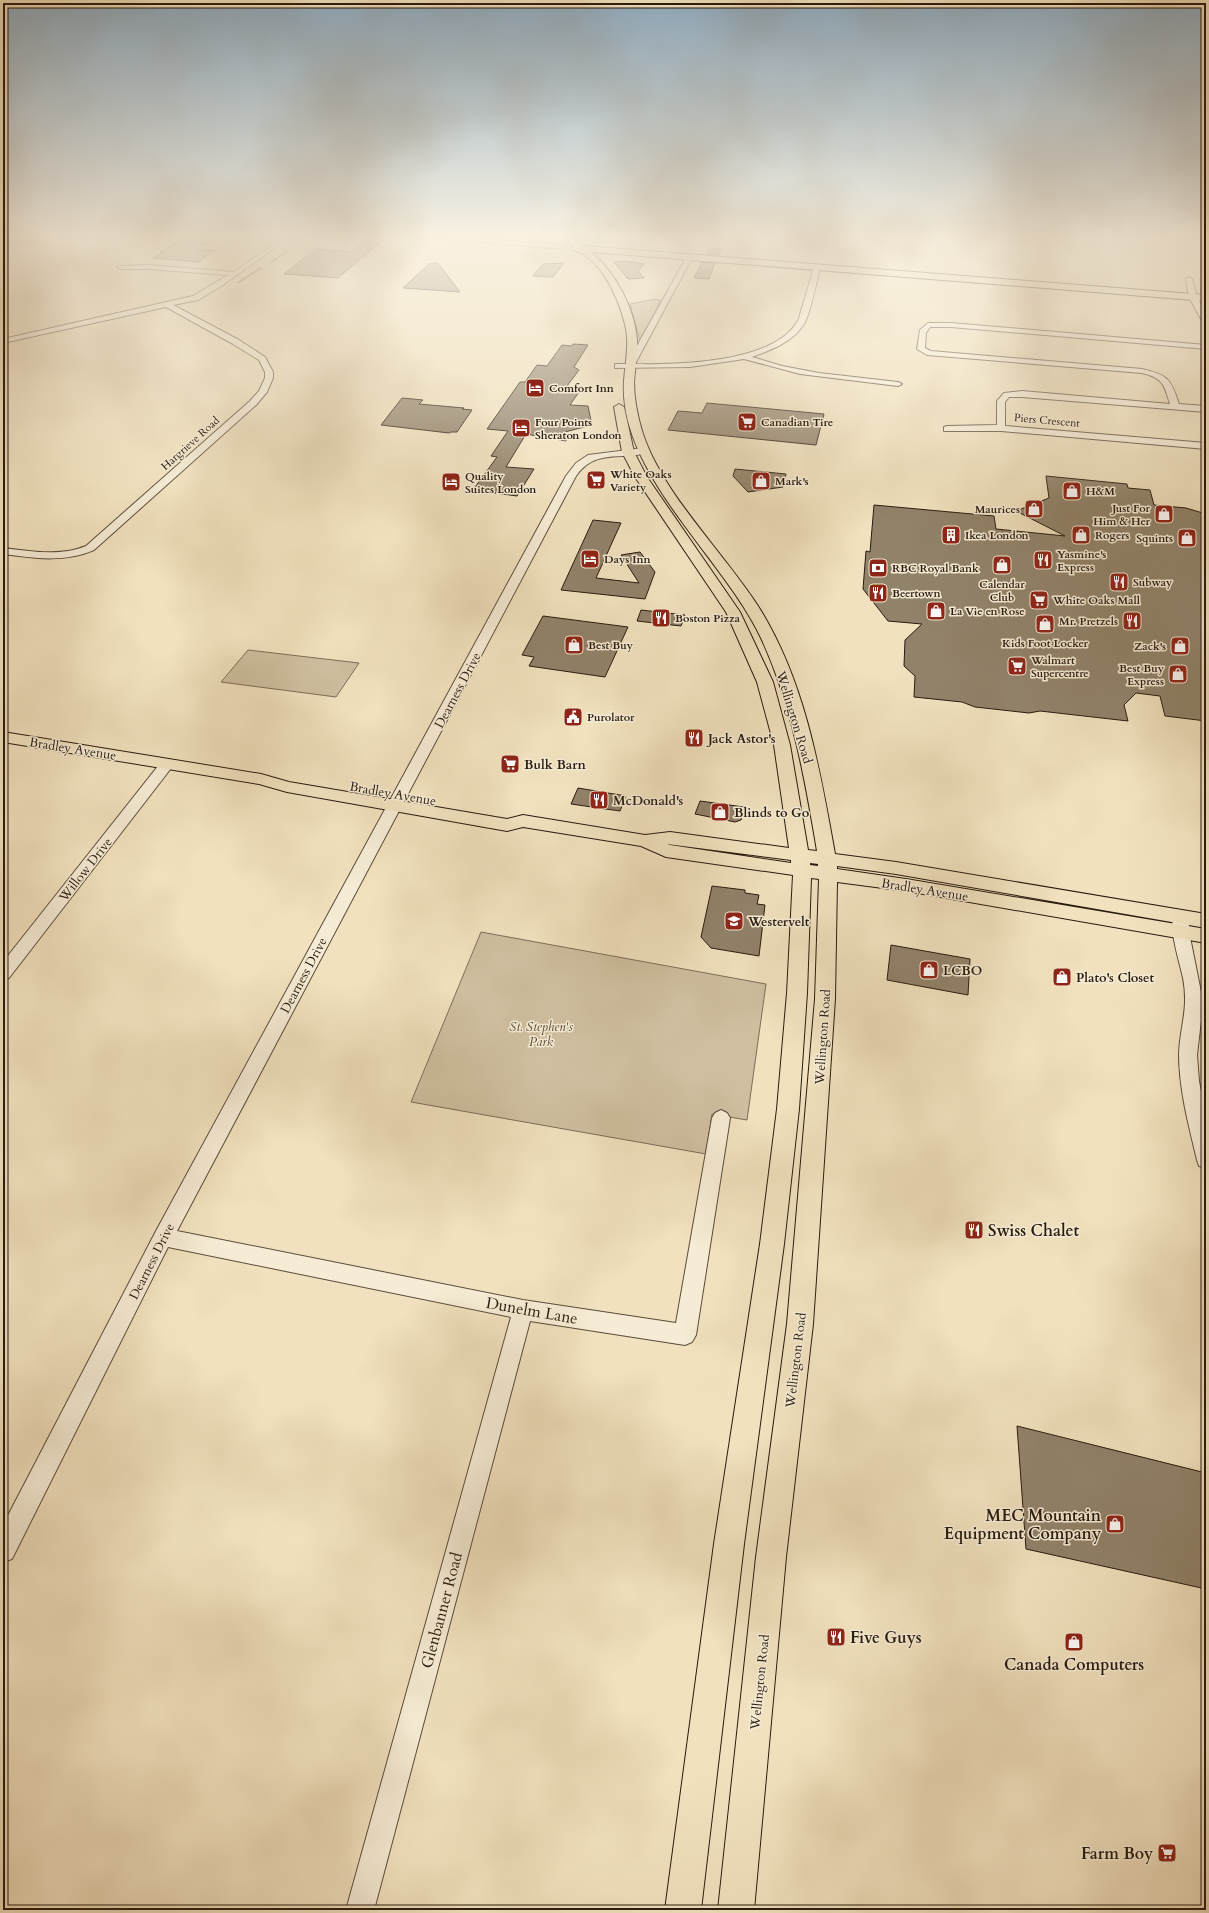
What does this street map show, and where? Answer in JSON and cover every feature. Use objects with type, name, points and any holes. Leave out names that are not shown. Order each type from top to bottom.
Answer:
[{"type":"main road","points":[[618,324],[620,330]]},
{"type":"main road","name":"Wellington Road","points":[[630,324],[632,333],[629,388],[633,415],[644,451],[688,520],[722,563],[754,614],[786,679],[808,758],[827,867],[825,1000],[800,1324],[772,1557],[736,1910]]},
{"type":"main road","points":[[617,378],[619,353]]},
{"type":"main road","name":"Wellington Road","points":[[618,394],[624,439],[628,452],[655,498],[735,616],[765,682],[778,732],[801,864],[797,993],[772,1244],[729,1544],[683,1910]]},
{"type":"main road","points":[[735,616],[754,614]]},
{"type":"main road","name":"Bradley Avenue","points":[[3,737],[260,779],[287,787],[398,800],[507,825],[523,821],[645,841],[666,851],[827,867],[965,895],[1180,923],[1206,921]]},
{"type":"main road","name":"Bradley Avenue","points":[[1180,923],[1206,936]]},
{"type":"street","points":[[3,341],[78,324]]},
{"type":"street","name":"Hargrieve Road","points":[[3,551],[64,557],[80,554],[90,548],[253,404],[263,392],[269,378],[269,372],[262,359],[255,353],[204,324]]},
{"type":"street","points":[[630,366],[653,324]]},
{"type":"street","points":[[618,366],[679,366],[743,356],[770,347],[796,331],[801,324]]},
{"type":"street","points":[[1175,406],[1167,381],[1160,374],[1142,370],[930,353],[921,349],[922,334],[924,328],[928,326],[951,325],[1206,347]]},
{"type":"street","points":[[743,356],[765,364],[811,375],[898,384]]},
{"type":"street","name":"Piers Crescent","points":[[1206,409],[1022,394],[1007,395],[1001,401],[1001,428],[1206,446]]},
{"type":"street","points":[[947,429],[976,427],[1001,428]]},
{"type":"street","name":"Dearness Drive","points":[[3,1550],[163,1237],[579,465],[591,457],[644,451]]},
{"type":"street","name":"Willow Drive","points":[[3,974],[167,764]]},
{"type":"street","points":[[1180,923],[1194,991],[1195,1005],[1188,1053],[1189,1070],[1206,1160]]},
{"type":"street","name":"Dunelm Lane","points":[[163,1237],[523,1310],[685,1335],[721,1118]]},
{"type":"street","name":"Glenbanner Road","points":[[360,1910],[523,1310]]},
{"type":"green space","points":[[635,324],[649,324],[640,341]]},
{"type":"green space","points":[[248,650],[359,663],[336,697],[221,682]]},
{"type":"green space","name":"St. Stephen's Park","points":[[481,932],[766,984],[747,1120],[712,1114],[706,1154],[411,1102]]},
{"type":"building","points":[[573,344],[588,345],[574,367],[579,370],[567,386],[581,389],[570,405],[588,406],[592,425],[565,432],[566,441],[526,434],[506,467],[534,469],[517,496],[473,490],[497,457],[491,456],[508,431],[487,429],[520,382],[525,382],[537,365],[547,366],[562,345],[572,346]]},
{"type":"building","points":[[402,398],[423,400],[419,404],[472,410],[457,432],[449,433],[381,425]]},
{"type":"building","name":"Canadian Tire","points":[[707,403],[824,414],[816,445],[668,430],[678,411],[702,413]]},
{"type":"building","name":"Mark's","points":[[735,469],[786,474],[783,487],[748,492],[733,476]]},
{"type":"building","name":"White Oaks Mall","points":[[1046,476],[1127,484],[1128,488],[1150,490],[1154,505],[1186,508],[1206,514],[1206,721],[1165,716],[1160,696],[1136,693],[1124,705],[1128,721],[1040,711],[1029,713],[975,707],[962,702],[914,697],[915,676],[904,666],[905,640],[922,624],[888,621],[863,589],[866,551],[870,552],[874,505],[994,516],[996,529],[1065,536],[1016,511],[1049,498]]},
{"type":"building","name":"Days Inn","points":[[593,520],[621,523],[596,578],[639,583],[621,555],[640,552],[655,572],[645,599],[561,590]]},
{"type":"building","name":"Boston Pizza","points":[[641,610],[685,615],[681,626],[637,621]]},
{"type":"building","name":"Best Buy","points":[[543,616],[628,627],[605,677],[529,666],[534,657],[522,655]]},
{"type":"building","name":"McDonald's","points":[[578,788],[626,796],[620,811],[571,804]]},
{"type":"building","name":"Blinds to Go","points":[[700,801],[744,807],[741,820],[735,822],[695,814]]},
{"type":"building","name":"Westervelt","points":[[712,886],[745,890],[745,893],[759,895],[757,904],[765,905],[759,956],[711,948],[701,937]]},
{"type":"building","name":"LCBO","points":[[891,945],[970,959],[968,995],[887,980]]},
{"type":"building","name":"MEC Mountain Equipment Company","points":[[1017,1426],[1206,1473],[1206,1589],[1026,1549]]},
{"type":"place","name":"Comfort Inn","points":[[535,388]]},
{"type":"place","name":"Canadian Tire","points":[[747,422]]},
{"type":"place","name":"Four Points Sheraton London","points":[[521,428]]},
{"type":"place","name":"White Oaks Variety","points":[[596,480]]},
{"type":"place","name":"Mark's","points":[[761,481]]},
{"type":"place","name":"Quality Suites London","points":[[451,482]]},
{"type":"place","name":"H&M","points":[[1072,491]]},
{"type":"place","name":"Maurices","points":[[1034,509]]},
{"type":"place","name":"Just For Him & Her","points":[[1164,514]]},
{"type":"place","name":"Ikea London","points":[[951,535]]},
{"type":"place","name":"Rogers","points":[[1081,535]]},
{"type":"place","name":"Squints","points":[[1187,538]]},
{"type":"place","name":"Days Inn","points":[[590,559]]},
{"type":"place","name":"Yasmine's Express","points":[[1043,560]]},
{"type":"place","name":"Calendar Club","points":[[1002,565]]},
{"type":"place","name":"RBC Royal Bank","points":[[878,568]]},
{"type":"place","name":"Subway","points":[[1119,582]]},
{"type":"place","name":"Beertown","points":[[878,593]]},
{"type":"place","name":"White Oaks Mall","points":[[1039,600]]},
{"type":"place","name":"La Vie en Rose","points":[[936,611]]},
{"type":"place","name":"Boston Pizza","points":[[661,618]]},
{"type":"place","name":"Mr. Pretzels","points":[[1132,621]]},
{"type":"place","name":"Kids Foot Locker","points":[[1045,624]]},
{"type":"place","name":"Best Buy","points":[[574,645]]},
{"type":"place","name":"Zack's","points":[[1180,646]]},
{"type":"place","name":"Walmart Supercentre","points":[[1017,666]]},
{"type":"place","name":"Best Buy Express","points":[[1178,674]]},
{"type":"place","name":"Purolator","points":[[573,717]]},
{"type":"place","name":"Jack Astor's","points":[[694,738]]},
{"type":"place","name":"Bulk Barn","points":[[510,764]]},
{"type":"place","name":"McDonald's","points":[[599,800]]},
{"type":"place","name":"Blinds to Go","points":[[720,812]]},
{"type":"place","name":"Westervelt","points":[[734,921]]},
{"type":"place","name":"LCBO","points":[[929,970]]},
{"type":"place","name":"Plato's Closet","points":[[1062,977]]},
{"type":"place","name":"Swiss Chalet","points":[[974,1230]]},
{"type":"place","name":"MEC Mountain Equipment Company","points":[[1115,1524]]},
{"type":"place","name":"Five Guys","points":[[836,1637]]},
{"type":"place","name":"Canada Computers","points":[[1074,1642]]},
{"type":"place","name":"Farm Boy","points":[[1167,1853]]}]
